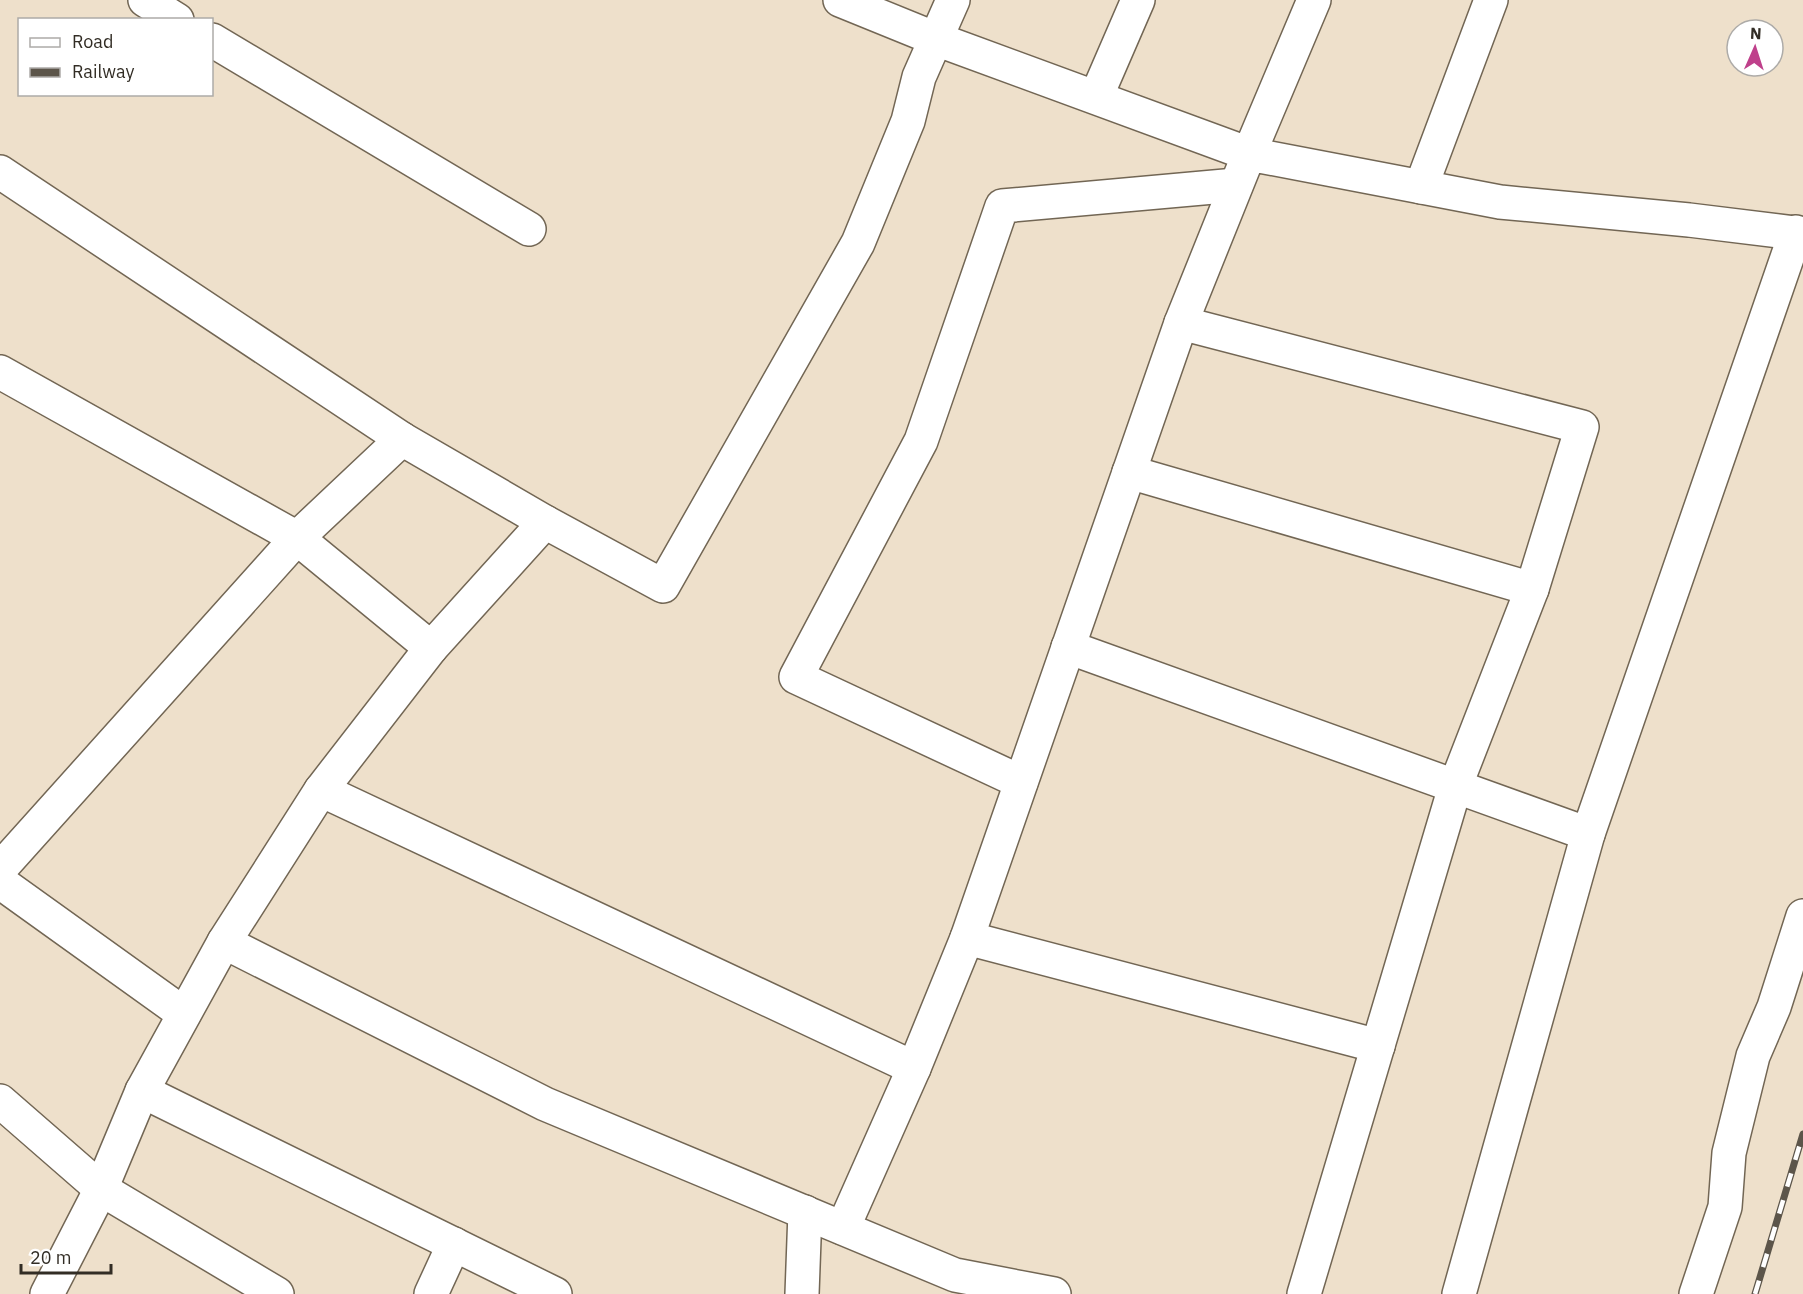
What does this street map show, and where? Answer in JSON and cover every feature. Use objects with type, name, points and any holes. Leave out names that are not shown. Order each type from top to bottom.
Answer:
[{"type":"street","points":[[144,0],[174,18]]},
{"type":"street","points":[[840,0],[936,39],[1249,153],[1500,202],[1800,233],[1588,834],[1459,1294]]},
{"type":"street","points":[[0,172],[402,438],[545,522],[663,586],[858,243],[908,121],[918,77],[953,0]]},
{"type":"street","points":[[1096,97],[1138,0]]},
{"type":"street","points":[[843,1228],[914,1068],[967,938],[1181,323],[1236,184],[1314,0]]},
{"type":"street","points":[[1421,187],[1491,0]]},
{"type":"street","points":[[213,41],[529,230]]},
{"type":"street","points":[[1022,782],[796,677],[921,441],[1002,206],[1236,184]]},
{"type":"street","points":[[1181,323],[1582,427],[1532,589],[1455,787],[1304,1294]]},
{"type":"street","points":[[0,372],[297,538],[431,648]]},
{"type":"street","points":[[0,869],[297,538],[402,438]]},
{"type":"street","points":[[1129,472],[1532,589]]},
{"type":"street","points":[[47,1294],[102,1189],[142,1091],[224,942],[321,790],[431,648],[545,522]]},
{"type":"street","points":[[1068,647],[1588,834]]},
{"type":"street","points":[[321,790],[914,1068]]},
{"type":"street","points":[[0,882],[184,1014]]},
{"type":"street","points":[[1696,1294],[1725,1207],[1729,1153],[1753,1056],[1774,1007],[1803,916]]},
{"type":"street","points":[[967,938],[1378,1046]]},
{"type":"street","points":[[224,942],[545,1104],[955,1275],[1054,1294]]},
{"type":"street","points":[[142,1091],[555,1294]]},
{"type":"street","points":[[0,1101],[102,1189],[277,1294]]},
{"type":"street","points":[[802,1294],[806,1212]]},
{"type":"street","points":[[431,1294],[454,1244]]},
{"type":"railway","points":[[1755,1294],[1803,1134]]}]
